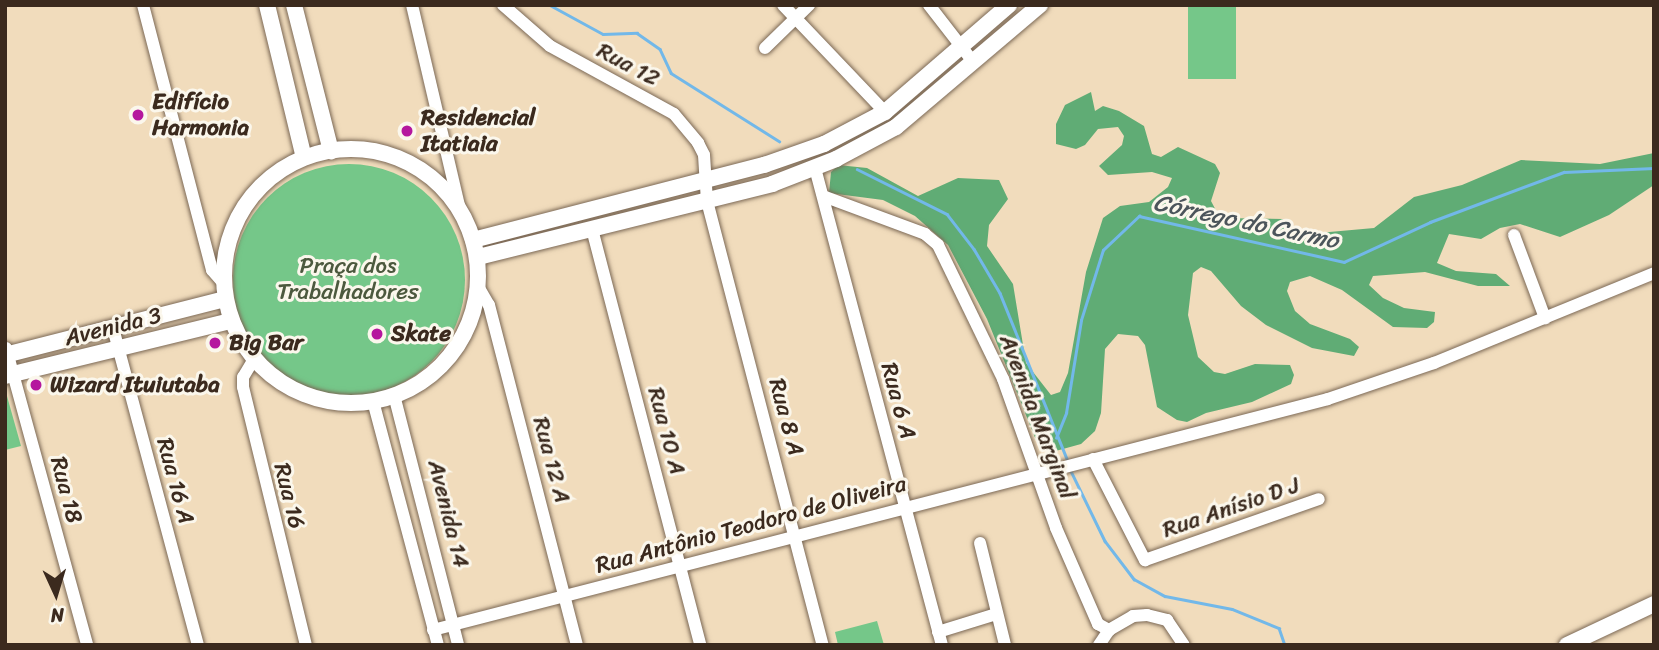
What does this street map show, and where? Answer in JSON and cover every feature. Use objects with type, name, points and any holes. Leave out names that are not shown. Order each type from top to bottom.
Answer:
[{"type":"main road","points":[[267,5],[304,158]]},
{"type":"main road","points":[[294,5],[331,151]]},
{"type":"main road","points":[[473,240],[706,180],[824,144],[885,112],[1009,5]]},
{"type":"main road","points":[[478,257],[707,201],[815,168],[896,127],[1040,5]]},
{"type":"main road","points":[[331,151],[368,152],[405,161],[436,181],[460,210],[473,240],[478,257],[480,288],[470,322],[453,352],[427,378],[394,396],[373,401],[319,398],[288,387],[254,359],[231,321],[225,292],[231,230],[249,200],[273,175],[304,158],[331,151]]},
{"type":"main road","name":"Avenida 3","points":[[6,352],[113,328],[225,292]]},
{"type":"main road","name":"Avenida 3","points":[[9,375],[231,321]]},
{"type":"main road","points":[[1567,645],[1654,604]]},
{"type":"street","points":[[143,5],[212,270],[225,292]]},
{"type":"street","points":[[412,5],[460,210]]},
{"type":"street","name":"Rua 12","points":[[503,5],[550,46],[674,114],[698,143],[706,180],[707,201]]},
{"type":"street","points":[[783,5],[885,112]]},
{"type":"street","points":[[765,48],[809,5]]},
{"type":"street","points":[[929,5],[963,44],[974,63]]},
{"type":"street","name":"Rua 6 A","points":[[815,168],[940,638]]},
{"type":"street","name":"Avenida Marginal","points":[[823,196],[925,234],[938,245],[1003,379],[1036,475],[1090,608],[1098,624],[1109,630]]},
{"type":"street","name":"Rua 8 A","points":[[707,201],[823,645]]},
{"type":"street","name":"Rua 10 A","points":[[592,229],[700,645]]},
{"type":"street","points":[[1514,235],[1545,318]]},
{"type":"street","name":"Rua Antônio Teodoro de Oliveira","points":[[433,630],[679,564],[1328,399],[1434,363],[1654,273]]},
{"type":"street","name":"Rua 12 A","points":[[480,288],[489,306],[577,645]]},
{"type":"street","name":"Rua 16 A","points":[[113,328],[198,645]]},
{"type":"street","name":"Rua 18","points":[[6,352],[9,375],[88,645]]},
{"type":"street","name":"Rua 16","points":[[254,359],[243,377],[243,387],[306,645]]},
{"type":"street","name":"Avenida 14","points":[[394,396],[458,645]]},
{"type":"street","name":"Avenida 14","points":[[373,401],[438,645]]},
{"type":"street","name":"Rua Anísio D J","points":[[1093,459],[1145,560],[1319,499]]},
{"type":"street","points":[[980,543],[1005,645]]},
{"type":"street","points":[[940,638],[996,614]]},
{"type":"street","points":[[1099,645],[1109,630],[1133,616],[1147,615],[1167,620],[1184,645]]},
{"type":"green space","points":[[1188,5],[1236,5],[1236,79],[1188,79]]},
{"type":"green space","points":[[1091,92],[1095,111],[1103,106],[1119,111],[1144,126],[1152,154],[1161,157],[1178,147],[1215,164],[1220,173],[1211,201],[1220,218],[1283,219],[1296,235],[1374,228],[1414,197],[1462,185],[1521,160],[1600,164],[1654,153],[1654,185],[1609,215],[1560,237],[1520,224],[1500,228],[1481,239],[1449,234],[1437,263],[1456,271],[1496,274],[1510,286],[1478,286],[1425,272],[1373,276],[1369,285],[1383,298],[1404,308],[1435,312],[1434,322],[1427,328],[1393,327],[1342,290],[1310,276],[1290,282],[1287,291],[1295,311],[1310,324],[1350,339],[1359,347],[1354,356],[1312,348],[1266,325],[1241,306],[1211,271],[1201,267],[1193,273],[1188,315],[1198,357],[1214,372],[1225,374],[1255,364],[1290,365],[1294,375],[1291,384],[1252,402],[1206,413],[1187,422],[1177,420],[1157,407],[1145,345],[1138,336],[1118,334],[1105,349],[1101,413],[1095,431],[1081,444],[1052,452],[1042,449],[1036,440],[987,319],[948,245],[915,216],[883,200],[829,193],[831,172],[838,165],[867,168],[918,196],[958,178],[999,180],[1008,199],[989,225],[987,246],[1013,284],[1026,363],[1051,395],[1060,392],[1068,373],[1086,272],[1103,218],[1120,206],[1149,202],[1168,187],[1172,178],[1152,172],[1108,175],[1099,166],[1122,145],[1124,136],[1118,127],[1098,129],[1085,145],[1076,149],[1056,144],[1056,124],[1065,105]]},
{"type":"green space","name":"Praça dos Trabalhadores","points":[[349,164],[372,166],[393,173],[431,198],[456,236],[463,257],[463,303],[456,324],[431,362],[393,387],[372,394],[349,396],[326,394],[305,387],[267,362],[242,324],[235,303],[233,280],[235,257],[242,236],[267,198],[305,173],[326,166]]},
{"type":"green space","points":[[5,389],[21,446],[5,450]]},
{"type":"green space","points":[[877,621],[884,645],[838,645],[835,632]]},
{"type":"waterway","points":[[550,5],[603,34],[637,33],[660,49],[671,73],[779,141]]},
{"type":"waterway","name":"Córrego do Carmo","points":[[1056,438],[1066,413],[1081,320],[1103,250],[1139,216],[1344,262],[1430,222],[1564,172],[1654,168]]},
{"type":"waterway","points":[[857,169],[947,214],[974,249],[1000,293],[1068,461]]},
{"type":"waterway","name":"Córrego do Carmo","points":[[1071,471],[1105,541],[1134,579],[1165,596],[1232,609],[1279,628],[1285,645]]},
{"type":"place","name":"Edifício Harmonia","points":[[138,115]]},
{"type":"place","name":"Residencial Itatiaia","points":[[407,131]]},
{"type":"place","name":"Skate","points":[[377,334]]},
{"type":"place","name":"Big Bar","points":[[215,343]]},
{"type":"place","name":"Wizard Ituiutaba","points":[[36,385]]}]
